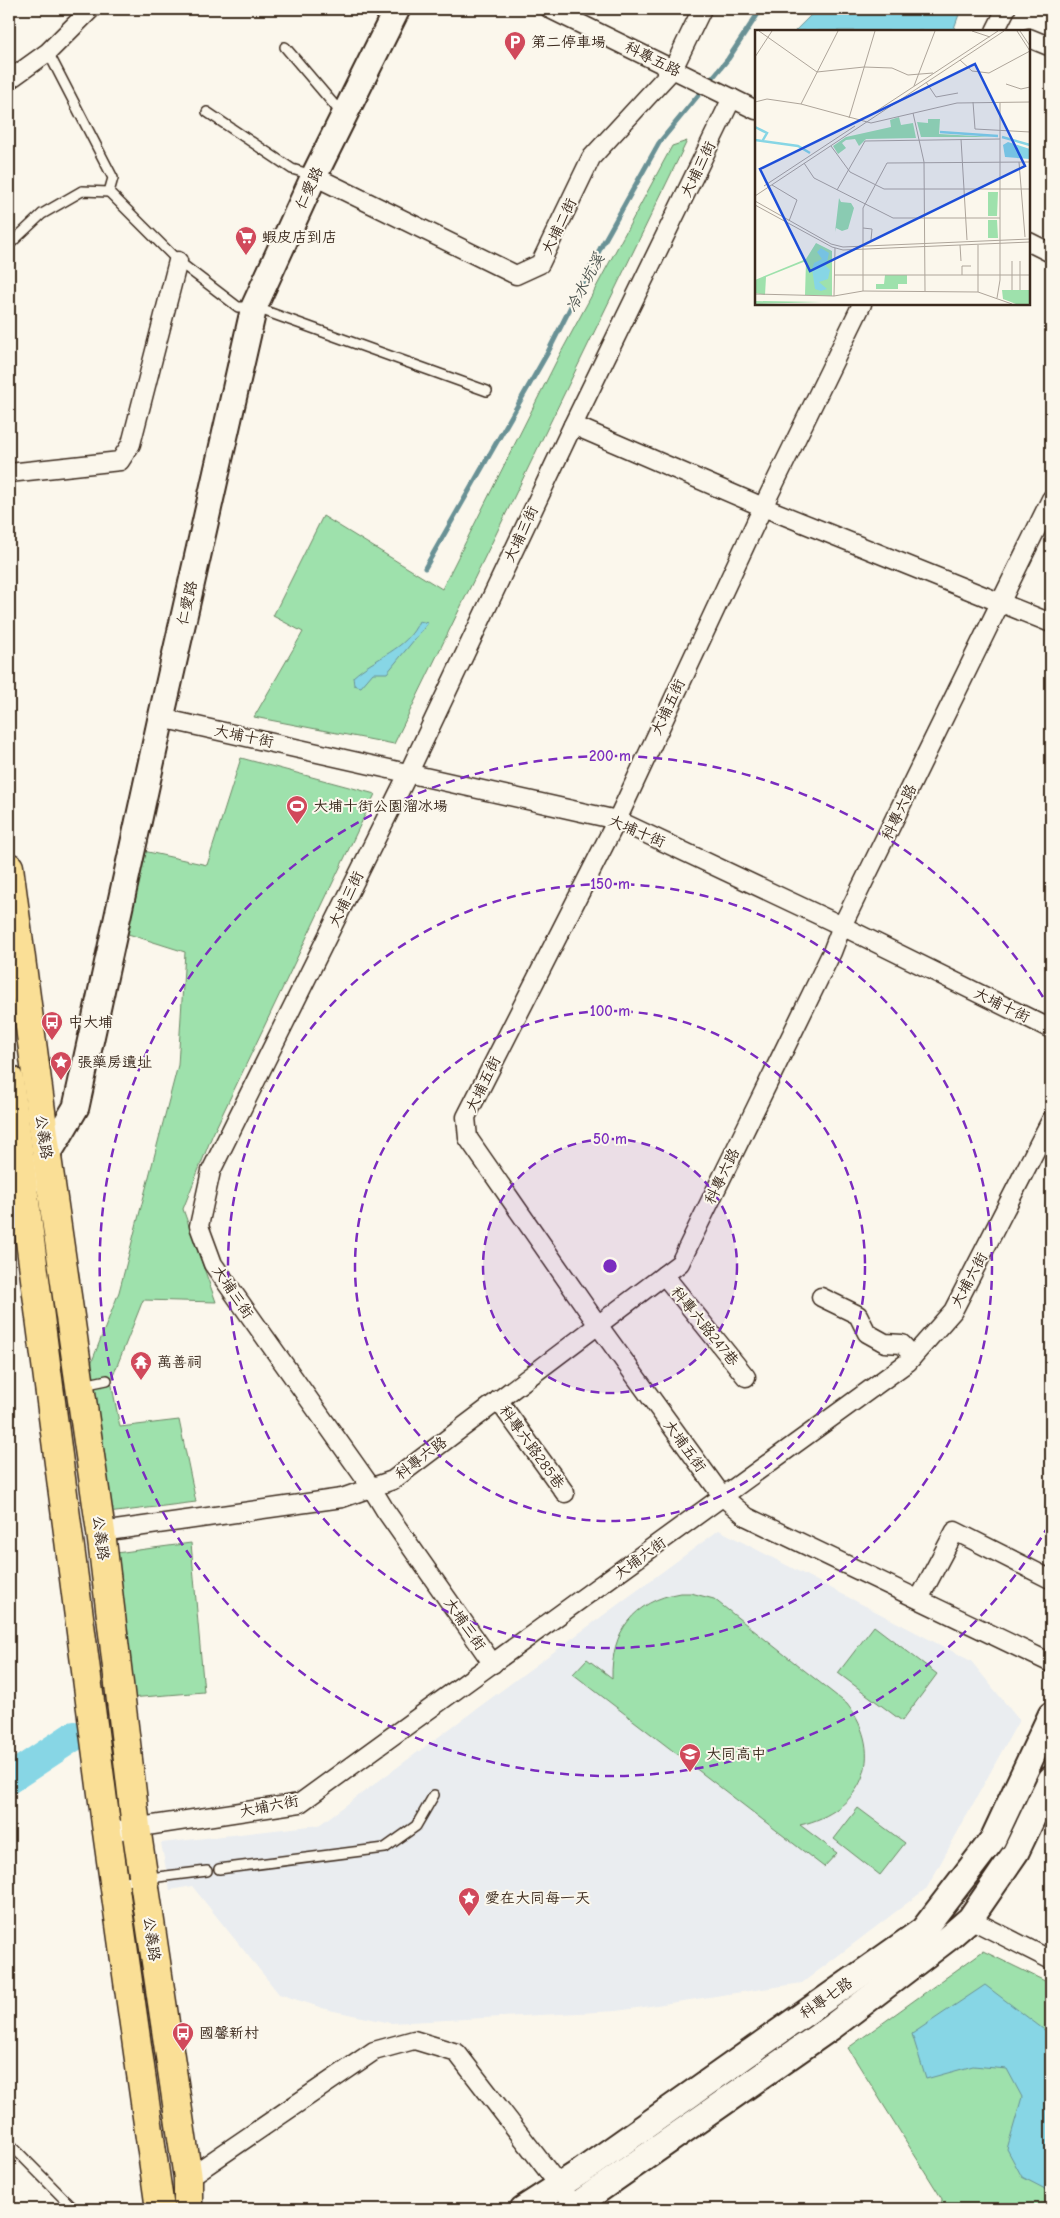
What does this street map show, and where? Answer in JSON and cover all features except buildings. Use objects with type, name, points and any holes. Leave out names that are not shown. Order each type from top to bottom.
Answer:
[{"type":"main road","name":"公義路","points":[[9,867],[47,1157],[101,1532],[136,1828],[188,2178],[188,2209]]},
{"type":"main road","name":"公義路","points":[[9,1079],[16,1197],[91,1706],[160,2209]]},
{"type":"street","points":[[9,80],[48,52],[90,9]]},
{"type":"street","name":"仁愛路","points":[[16,1197],[47,1157],[76,1107],[161,718],[254,307],[314,176],[397,9]]},
{"type":"street","name":"科專五路","points":[[550,9],[755,110]]},
{"type":"street","name":"大埔二街","points":[[314,176],[516,275],[540,264],[591,158],[680,72],[702,9]]},
{"type":"street","points":[[1001,30],[1006,9]]},
{"type":"street","points":[[1030,38],[1051,47]]},
{"type":"street","name":"大埔三街","points":[[493,1664],[385,1510],[371,1487],[213,1264],[199,1226],[211,1171],[409,772],[726,95]]},
{"type":"street","points":[[1030,242],[1051,253]]},
{"type":"street","points":[[9,473],[120,461],[131,444],[178,261]]},
{"type":"street","name":"大埔五街","points":[[862,305],[763,507],[617,820],[466,1117],[468,1138],[598,1326],[723,1497],[748,1517],[1051,1663]]},
{"type":"street","points":[[573,425],[763,507],[1051,624]]},
{"type":"street","name":"科專六路","points":[[101,1532],[342,1498],[393,1480],[680,1263],[1051,499]]},
{"type":"street","name":"大埔十街","points":[[161,718],[617,820],[842,926],[1051,1029]]},
{"type":"street","name":"大埔六街","points":[[107,1832],[300,1804],[723,1497],[913,1356],[953,1312],[1049,1131]]},
{"type":"street","name":"科專六路247巷","points":[[664,1275],[746,1377]]},
{"type":"street","points":[[821,1297],[858,1315],[867,1332],[885,1343],[902,1344],[913,1356]]},
{"type":"street","name":"科專六路285巷","points":[[498,1400],[565,1493]]},
{"type":"street","points":[[919,1599],[955,1531],[1050,1579]]},
{"type":"street","name":"科專七路","points":[[523,2209],[923,1930],[994,1839],[1051,1715]]},
{"type":"street","name":"科專七路","points":[[573,2208],[833,2026],[947,1939],[970,1919],[1016,1852],[1051,1780]]},
{"type":"street","points":[[970,1919],[1051,1960]]},
{"type":"street","points":[[188,2178],[374,2050],[414,2040],[457,2052],[560,2184],[573,2208]]},
{"type":"lane","points":[[285,47],[344,116]]},
{"type":"lane","points":[[48,52],[112,178],[109,192]]},
{"type":"lane","points":[[207,112],[292,169],[314,176]]},
{"type":"lane","points":[[9,245],[42,214],[82,191],[109,192],[178,261],[238,307],[254,307],[487,391]]},
{"type":"lane","points":[[80,1385],[107,1380]]},
{"type":"lane","points":[[219,1869],[385,1848],[416,1826],[434,1795]]},
{"type":"lane","points":[[114,1882],[207,1870]]},
{"type":"lane","points":[[9,2143],[74,2209]]},
{"type":"shaded area","name":"大同高中","points":[[719,1530],[971,1661],[1019,1720],[927,1888],[802,1983],[617,2011],[391,2023],[329,2010],[279,1994],[192,1886],[170,1890],[161,1843],[319,1825]]},
{"type":"green space","points":[[687,141],[394,744],[254,717],[303,632],[273,616],[323,516],[442,589],[558,358],[672,146]]},
{"type":"green space","points":[[241,758],[375,794],[212,1136],[183,1209],[216,1302],[143,1300],[111,1381],[120,1427],[179,1420],[196,1502],[108,1513],[89,1369],[119,1292],[178,1065],[185,952],[125,933],[139,850],[207,865]]},
{"type":"green space","points":[[191,1543],[204,1692],[130,1698],[116,1553]]},
{"type":"green space","points":[[680,1593],[691,1593],[714,1599],[847,1704],[859,1724],[865,1743],[866,1761],[862,1779],[853,1794],[839,1808],[821,1818],[800,1825],[837,1853],[824,1867],[573,1674],[587,1659],[612,1678],[616,1646],[628,1621],[649,1603]]},
{"type":"green space","points":[[874,1626],[937,1674],[902,1721],[838,1673]]},
{"type":"green space","points":[[858,1808],[905,1843],[880,1875],[834,1839]]},
{"type":"green space","points":[[983,1951],[1051,1984],[1051,2209],[941,2209],[942,2199],[848,2048]]},
{"type":"water","points":[[817,9],[961,9],[953,30],[796,30]]},
{"type":"water","points":[[419,621],[428,623],[387,673],[373,673],[361,687],[354,685],[353,677],[399,646],[414,631]]},
{"type":"water","points":[[985,1985],[1051,2035],[1051,2192],[1022,2177],[1007,2149],[1022,2097],[1007,2069],[973,2066],[926,2079],[912,2034]]},
{"type":"waterway","name":"冷水坑溪","points":[[425,568],[548,352],[602,245],[659,143],[728,59],[761,9]]},
{"type":"waterway","name":"冷水坑溪","points":[[9,1779],[74,1736]]},
{"type":"place","name":"第二停車場","points":[[515,61]]},
{"type":"place","name":"蝦皮店到店","points":[[246,256]]},
{"type":"place","name":"大埔十街公園溜冰場","points":[[297,825]]},
{"type":"place","name":"中大埔","points":[[52,1041]]},
{"type":"place","name":"張藥房遺址","points":[[61,1081]]},
{"type":"place","name":"萬善祠","points":[[141,1381]]},
{"type":"place","name":"大同高中","points":[[690,1773]]},
{"type":"place","name":"愛在大同每一天","points":[[469,1917]]},
{"type":"place","name":"國馨新村","points":[[183,2052]]}]
